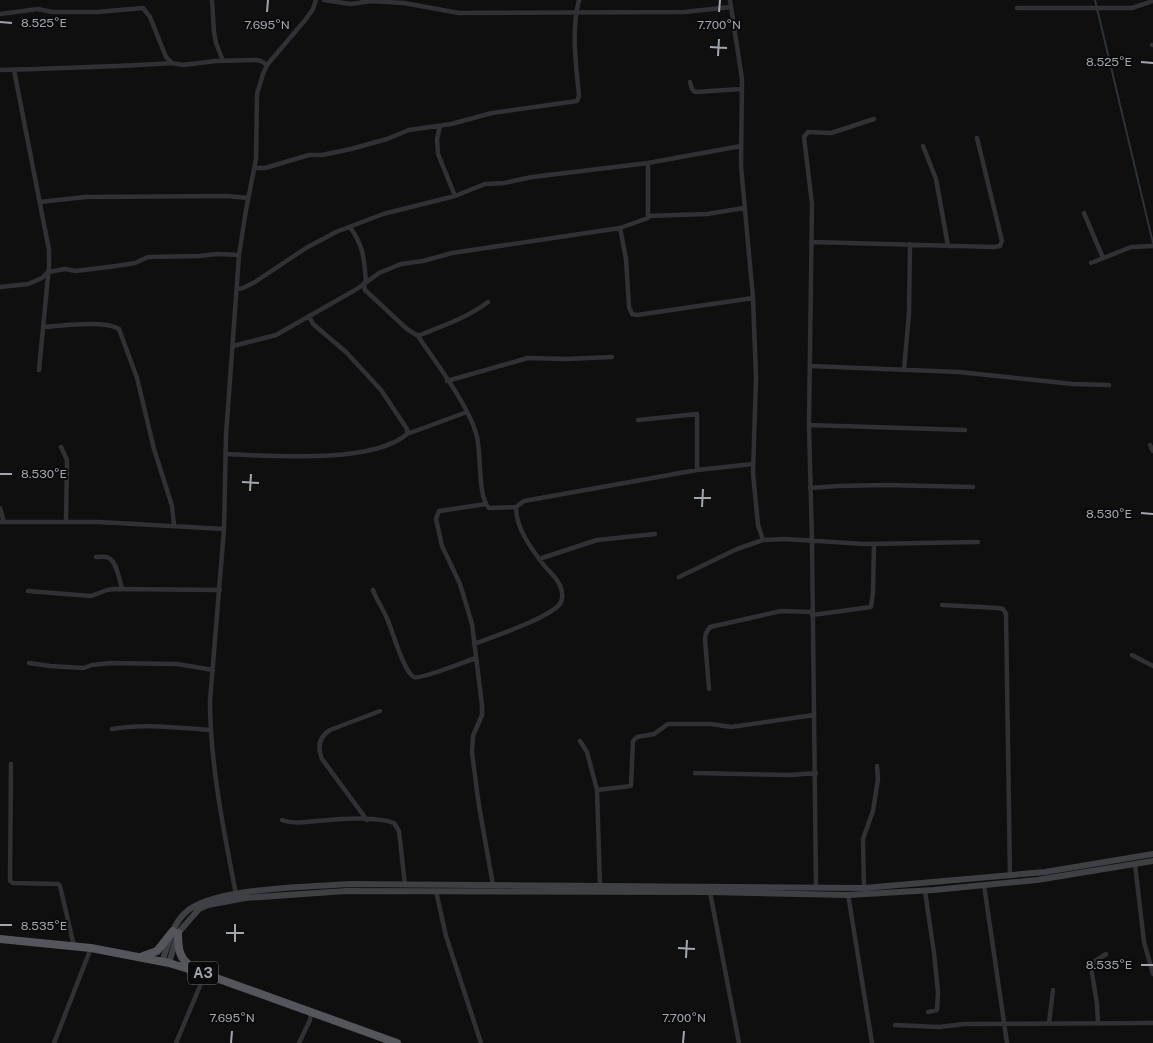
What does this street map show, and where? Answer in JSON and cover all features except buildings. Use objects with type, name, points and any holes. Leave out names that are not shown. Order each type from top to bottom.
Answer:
[{"type":"highway","points":[[141,957],[157,951],[175,932]]},
{"type":"highway","points":[[175,932],[181,958],[190,966],[205,974]]},
{"type":"highway","name":"A3","points":[[0,939],[91,948],[166,962],[205,974],[397,1043]]},
{"type":"main road","points":[[166,962],[181,916],[193,906],[214,898],[290,888],[350,884],[600,886],[703,890],[710,892],[925,891],[984,885],[1045,872],[1153,854]]},
{"type":"main road","points":[[175,932],[199,909],[208,905],[245,898],[346,891],[703,890],[816,887],[848,892],[864,888],[1010,879],[1037,880],[1153,861]]},
{"type":"street","points":[[212,0],[216,43],[223,60]]},
{"type":"street","points":[[236,894],[226,843],[210,701],[224,529],[226,454],[239,254],[254,168],[258,94],[263,74],[267,65],[306,19],[313,9],[316,0]]},
{"type":"street","points":[[324,0],[351,4],[371,1],[404,3],[459,13],[684,12],[731,8]]},
{"type":"street","points":[[254,168],[266,168],[309,156],[358,147],[387,139],[409,130],[440,126],[492,114],[577,101],[579,96],[574,41],[576,12],[580,0]]},
{"type":"street","points":[[730,0],[742,89],[741,146],[744,208],[753,298],[756,378],[753,464],[758,525],[763,540]]},
{"type":"street","points":[[1016,8],[1132,8],[1153,1]]},
{"type":"street","points":[[0,14],[38,9],[52,12],[97,12],[143,8],[150,17],[166,57],[172,63]]},
{"type":"street","points":[[0,70],[172,63],[192,64],[223,60],[261,61],[267,65]]},
{"type":"street","points":[[14,70],[49,250],[39,370]]},
{"type":"street","points":[[690,82],[695,92],[742,89]]},
{"type":"street","points":[[816,887],[816,773],[809,425],[812,204],[804,142],[805,134],[808,132],[830,132],[874,120]]},
{"type":"street","points":[[440,126],[437,142],[438,154],[456,196]]},
{"type":"street","points":[[812,242],[994,247],[1001,244],[977,138]]},
{"type":"street","points":[[237,289],[243,288],[263,277],[306,248],[350,227],[394,211],[456,196],[488,184],[648,163],[741,146]]},
{"type":"street","points":[[923,146],[936,179],[948,246]]},
{"type":"street","points":[[648,163],[648,216]]},
{"type":"street","points":[[40,202],[85,196],[227,196],[248,198]]},
{"type":"street","points":[[233,346],[268,338],[357,289],[379,273],[400,264],[423,261],[452,253],[620,228],[643,221],[648,216],[707,214],[744,208]]},
{"type":"street","points":[[1084,214],[1103,258]]},
{"type":"street","points":[[350,227],[359,239],[363,250],[365,290],[407,329],[418,336],[473,423],[478,439],[481,478],[486,504],[489,508],[516,506],[524,501],[697,470],[753,464]]},
{"type":"street","points":[[620,228],[626,259],[629,309],[632,314],[637,316],[753,298]]},
{"type":"street","points":[[904,369],[909,314],[910,244]]},
{"type":"street","points":[[1091,263],[1135,246],[1153,246]]},
{"type":"street","points":[[0,287],[28,284],[42,278],[48,272],[116,266],[135,263],[148,257],[239,254]]},
{"type":"street","points":[[418,336],[470,314],[488,302]]},
{"type":"street","points":[[309,316],[313,324],[346,352],[381,390],[406,428],[407,434]]},
{"type":"street","points":[[43,327],[86,324],[119,329],[137,378],[154,449],[172,506],[174,526]]},
{"type":"street","points":[[447,381],[528,358],[612,357]]},
{"type":"street","points":[[810,366],[959,372],[1073,384],[1109,385]]},
{"type":"street","points":[[451,387],[457,379]]},
{"type":"street","points":[[226,454],[266,456],[350,454],[378,448],[407,434],[467,412]]},
{"type":"street","points":[[638,420],[697,414],[697,470]]},
{"type":"street","points":[[809,425],[965,430]]},
{"type":"street","points":[[1150,445],[1153,451]]},
{"type":"street","points":[[61,447],[67,460],[66,522]]},
{"type":"street","points":[[810,488],[886,485],[973,487]]},
{"type":"street","points":[[486,504],[440,511],[436,516],[442,546],[460,584],[468,607],[482,693],[482,715],[474,734],[472,753],[493,885]]},
{"type":"street","points":[[474,644],[544,615],[561,603],[562,593],[560,586],[539,559],[519,526],[516,517],[516,506]]},
{"type":"street","points":[[0,508],[2,522],[66,522],[224,529]]},
{"type":"street","points":[[539,559],[597,540],[654,534]]},
{"type":"street","points":[[680,577],[737,549],[763,540],[785,539],[874,544],[978,542]]},
{"type":"street","points":[[709,689],[705,639],[710,627],[781,610],[812,613],[871,607],[873,602],[874,544]]},
{"type":"street","points":[[96,557],[107,557],[112,561],[122,588]]},
{"type":"street","points":[[28,591],[91,596],[107,590],[122,588],[220,590]]},
{"type":"street","points":[[373,590],[395,638],[403,661],[412,676],[417,678],[476,658]]},
{"type":"street","points":[[942,605],[998,608],[1002,609],[1006,614],[1010,879]]},
{"type":"street","points":[[1132,656],[1153,666]]},
{"type":"street","points":[[29,663],[84,668],[110,663],[177,664],[212,670]]},
{"type":"street","points":[[366,820],[322,759],[319,744],[324,734],[330,730],[380,711]]},
{"type":"street","points":[[597,790],[631,786],[633,741],[637,737],[654,734],[668,724],[694,723],[731,727],[814,715]]},
{"type":"street","points":[[112,729],[153,726],[212,730]]},
{"type":"street","points":[[580,741],[586,752],[597,790],[600,886]]},
{"type":"street","points":[[12,764],[10,881],[13,883],[58,884],[60,886],[74,946]]},
{"type":"street","points":[[864,888],[863,839],[873,811],[878,779],[876,766]]},
{"type":"street","points":[[695,773],[774,775],[816,773]]},
{"type":"street","points":[[282,820],[288,822],[334,819],[389,821],[396,825],[399,832],[404,885]]},
{"type":"street","points":[[1135,864],[1141,922],[1153,974]]},
{"type":"street","points":[[984,885],[1007,1043]]},
{"type":"street","points":[[436,891],[446,936],[482,1043]]},
{"type":"street","points":[[925,891],[938,992],[937,1010],[928,1012]]},
{"type":"street","points":[[710,892],[738,1043]]},
{"type":"street","points":[[848,892],[872,1043]]},
{"type":"street","points":[[54,1043],[91,948]]},
{"type":"street","points":[[1098,1023],[1097,1004],[1090,967],[1095,961],[1106,954]]},
{"type":"street","points":[[176,1043],[205,974]]},
{"type":"street","points":[[1050,1023],[1053,990]]},
{"type":"street","points":[[299,1043],[310,1020],[311,1012]]},
{"type":"street","points":[[895,1025],[939,1027],[964,1024],[1153,1023]]},
{"type":"waterway","points":[[1095,0],[1153,243]]}]
